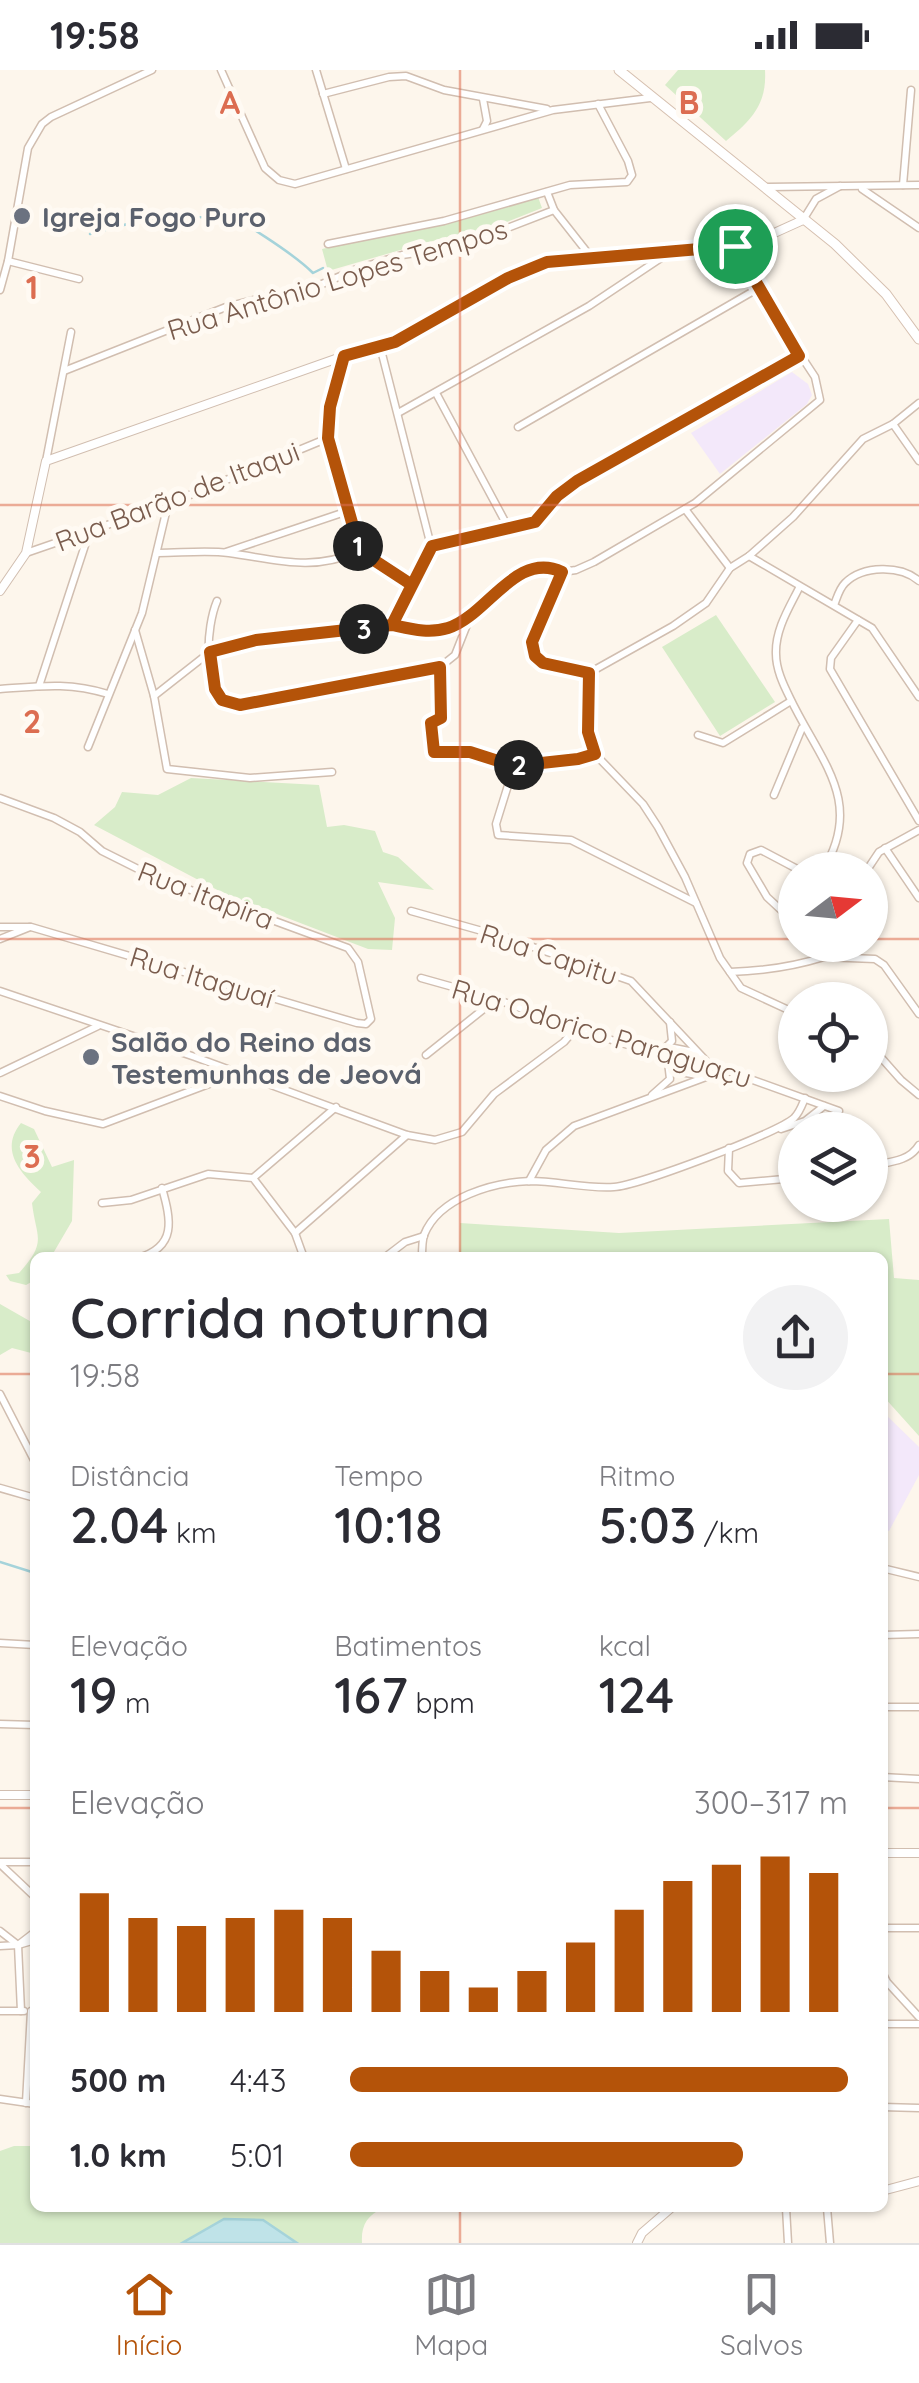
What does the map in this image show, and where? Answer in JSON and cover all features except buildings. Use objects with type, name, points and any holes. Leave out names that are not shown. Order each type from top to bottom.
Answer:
[{"type":"main road","points":[[619,70],[768,187],[802,220],[863,268],[919,340]]},
{"type":"street","points":[[0,288],[28,148],[42,124],[152,70]]},
{"type":"street","points":[[221,70],[264,168],[279,180],[295,184],[553,110],[650,98]]},
{"type":"street","points":[[316,70],[346,169]]},
{"type":"street","points":[[323,94],[390,74],[483,99],[553,110]]},
{"type":"street","points":[[903,185],[911,90]]},
{"type":"street","points":[[483,99],[487,121],[484,129]]},
{"type":"street","points":[[328,244],[444,221],[570,185],[620,184],[630,180],[631,169],[598,104]]},
{"type":"street","points":[[768,187],[919,184]]},
{"type":"street","points":[[46,461],[407,336],[529,268],[547,262],[667,254],[761,239],[802,220],[816,200],[841,185]]},
{"type":"street","points":[[861,188],[919,228]]},
{"type":"street","points":[[547,192],[554,210],[591,257]]},
{"type":"street","name":"Rua Antônio Lopes Tempos","points":[[64,371],[226,307],[308,290],[357,268],[402,255],[458,247],[554,210]]},
{"type":"street","points":[[154,696],[210,652],[256,640],[392,625],[449,628],[535,567],[548,566],[562,572],[583,568],[685,509],[820,400],[814,377],[735,246]]},
{"type":"street","points":[[398,413],[622,286],[667,254]]},
{"type":"street","points":[[8,261],[79,278]]},
{"type":"street","points":[[518,427],[758,289]]},
{"type":"street","points":[[0,591],[26,553],[71,332]]},
{"type":"street","points":[[380,346],[432,546],[392,625]]},
{"type":"street","points":[[344,356],[330,407],[328,438],[348,511],[360,551],[412,585]]},
{"type":"street","points":[[432,546],[535,522],[557,496],[577,481],[799,356]]},
{"type":"street","points":[[436,393],[508,527]]},
{"type":"street","points":[[562,572],[532,642],[533,649],[543,663],[589,673],[706,603],[730,568],[794,517],[864,439],[893,424],[919,403]]},
{"type":"street","points":[[893,424],[919,461]]},
{"type":"street","name":"Rua Barão de Itaqui","points":[[26,553],[168,504],[328,438]]},
{"type":"street","points":[[88,746],[135,630],[168,504]]},
{"type":"street","points":[[685,509],[730,568]]},
{"type":"street","points":[[225,552],[348,511]]},
{"type":"street","points":[[39,686],[89,532]]},
{"type":"street","points":[[158,554],[225,552],[297,564],[328,561],[360,551]]},
{"type":"street","points":[[749,556],[880,636],[919,697]]},
{"type":"street","points":[[834,605],[843,585],[858,576],[899,569],[919,580]]},
{"type":"street","points":[[800,588],[781,624],[776,654],[779,672],[802,727],[842,803],[840,830],[831,852]]},
{"type":"street","points":[[217,601],[207,629],[215,689],[229,704],[440,667],[455,655],[473,611]]},
{"type":"street","points":[[858,620],[832,658],[830,669],[919,821]]},
{"type":"street","points":[[135,630],[154,696],[164,763],[172,772],[250,778],[332,772]]},
{"type":"street","points":[[440,667],[441,718],[431,723],[431,747],[436,752],[470,752],[514,766],[595,754]]},
{"type":"street","points":[[589,673],[588,732],[595,754],[643,804],[674,854],[720,958],[741,988],[778,1005]]},
{"type":"street","points":[[0,689],[77,685],[108,694]]},
{"type":"street","points":[[698,734],[723,743],[791,701]]},
{"type":"street","points":[[774,795],[802,727]]},
{"type":"street","points":[[514,766],[496,824],[498,835],[571,840],[698,904]]},
{"type":"street","name":"Rua Itapira","points":[[0,798],[54,818],[80,832],[102,851],[150,876],[348,948],[358,962],[371,1019]]},
{"type":"street","points":[[881,852],[919,830]]},
{"type":"street","points":[[885,848],[919,898]]},
{"type":"street","points":[[778,859],[760,850],[750,854],[748,863],[767,897],[778,907]]},
{"type":"street","name":"Rua Capitu","points":[[411,911],[618,974],[643,990],[712,1066]]},
{"type":"street","name":"Rua Itaguaí","points":[[0,927],[32,927],[357,1023],[366,1024],[371,1019]]},
{"type":"street","points":[[0,939],[32,927]]},
{"type":"street","points":[[730,972],[770,970],[801,962]]},
{"type":"street","points":[[880,962],[919,1014]]},
{"type":"street","name":"Rua Odorico Paraguaçu","points":[[421,978],[659,1054],[725,1070],[839,1110]]},
{"type":"street","points":[[0,991],[407,1135],[435,1140],[455,1136],[494,1094],[564,1042],[575,1028]]},
{"type":"street","points":[[426,1055],[496,999]]},
{"type":"street","points":[[670,1021],[673,1037],[669,1047],[659,1054],[686,1073],[707,1077]]},
{"type":"street","points":[[0,1073],[100,1026]]},
{"type":"street","points":[[669,1047],[700,1055]]},
{"type":"street","points":[[634,1105],[666,1084],[671,1073],[668,1062]]},
{"type":"street","points":[[888,1065],[919,1096]]},
{"type":"street","points":[[529,1181],[546,1150],[574,1126],[725,1070]]},
{"type":"street","points":[[0,1096],[24,1106],[103,1124],[240,1073]]},
{"type":"street","points":[[770,1132],[798,1114],[805,1098]]},
{"type":"street","points":[[423,1252],[424,1236],[445,1209],[493,1186],[529,1181],[617,1187],[805,1121],[824,1106]]},
{"type":"street","points":[[102,1203],[121,1203],[208,1174],[253,1178],[336,1108]]},
{"type":"street","points":[[295,1233],[407,1135]]},
{"type":"street","points":[[888,1162],[916,1156],[919,1146]]},
{"type":"street","points":[[729,1148],[728,1172],[740,1182],[778,1180]]},
{"type":"street","points":[[253,1178],[295,1233],[302,1252]]},
{"type":"street","points":[[157,1252],[168,1235],[162,1188]]},
{"type":"street","points":[[392,1252],[405,1242],[424,1236]]},
{"type":"street","points":[[0,1394],[30,1452]]},
{"type":"street","points":[[0,1488],[30,1497]]},
{"type":"street","points":[[888,1569],[919,1577]]},
{"type":"street","points":[[888,1635],[919,1634]]},
{"type":"street","points":[[0,1642],[30,1645]]},
{"type":"street","points":[[888,1707],[919,1707]]},
{"type":"street","points":[[0,1724],[30,1724]]},
{"type":"street","points":[[888,1777],[919,1779]]},
{"type":"street","points":[[0,1795],[30,1795]]},
{"type":"street","points":[[888,1853],[919,1852]]},
{"type":"street","points":[[0,1862],[30,1862]]},
{"type":"street","points":[[0,1862],[30,1892]]},
{"type":"street","points":[[888,1928],[919,1928]]},
{"type":"street","points":[[0,1931],[18,1946],[21,2011]]},
{"type":"street","points":[[18,1946],[30,1936]]},
{"type":"street","points":[[0,1946],[30,1942]]},
{"type":"street","points":[[888,1984],[919,2021]]},
{"type":"street","points":[[0,2011],[30,2011]]},
{"type":"street","points":[[888,2024],[919,2021]]},
{"type":"street","points":[[0,2099],[30,2103]]},
{"type":"street","points":[[888,2107],[919,2108]]},
{"type":"street","points":[[888,2189],[919,2181]]},
{"type":"street","points":[[638,2243],[642,2233],[666,2212]]},
{"type":"street","points":[[786,2212],[788,2243]]},
{"type":"street","points":[[827,2212],[830,2243]]},
{"type":"shaded area","points":[[792,372],[808,384],[812,395],[807,404],[720,474],[691,433]]},
{"type":"shaded area","points":[[888,1417],[919,1447],[919,1475],[889,1531]]},
{"type":"green space","points":[[678,70],[765,70],[760,102],[726,141],[665,85]]},
{"type":"green space","points":[[538,197],[542,208],[489,229],[328,271],[322,249]]},
{"type":"green space","points":[[716,615],[775,702],[720,736],[662,647]]},
{"type":"green space","points":[[191,778],[319,785],[327,827],[344,825],[375,831],[383,852],[398,857],[434,890],[378,882],[395,918],[392,950],[368,949],[225,894],[94,825],[115,807],[122,792],[158,795]]},
{"type":"green space","points":[[21,1123],[34,1129],[52,1167],[74,1160],[72,1221],[54,1252],[34,1252],[38,1239],[32,1203],[41,1192],[14,1159],[15,1133]]},
{"type":"green space","points":[[889,1219],[894,1278],[919,1280],[919,1436],[888,1402],[888,1252],[459,1252],[460,1223],[619,1233]]},
{"type":"green space","points":[[30,1258],[30,1283],[10,1281],[6,1275],[19,1273]]},
{"type":"green space","points":[[0,1304],[30,1321],[30,1353],[12,1348],[0,1355]]},
{"type":"green space","points":[[30,2146],[30,2212],[376,2212],[366,2222],[362,2243],[0,2243],[0,2151]]},
{"type":"water","points":[[224,2219],[263,2220],[297,2243],[182,2243]]},
{"type":"waterway","points":[[90,234],[150,218],[209,217],[230,212],[313,273],[323,268]]},
{"type":"waterway","points":[[0,1562],[30,1571]]},
{"type":"place","name":"Igreja Fogo Puro","points":[[22,216]]},
{"type":"place","name":"Salão do Reino das Testemunhas de Jeová","points":[[91,1057]]},
{"type":"route","points":[[735,246],[577,258],[529,268],[395,342],[344,356],[334,392],[328,438],[360,551],[412,585],[392,625],[424,631],[449,628],[535,567],[553,567],[562,572],[532,642],[533,649],[543,663],[589,673],[587,720],[595,754],[514,766],[470,752],[434,752],[431,723],[441,718],[440,667],[240,705],[222,700],[215,689],[210,652],[256,640],[392,625],[432,546],[535,522],[557,496],[577,481],[799,356],[735,246]]}]
